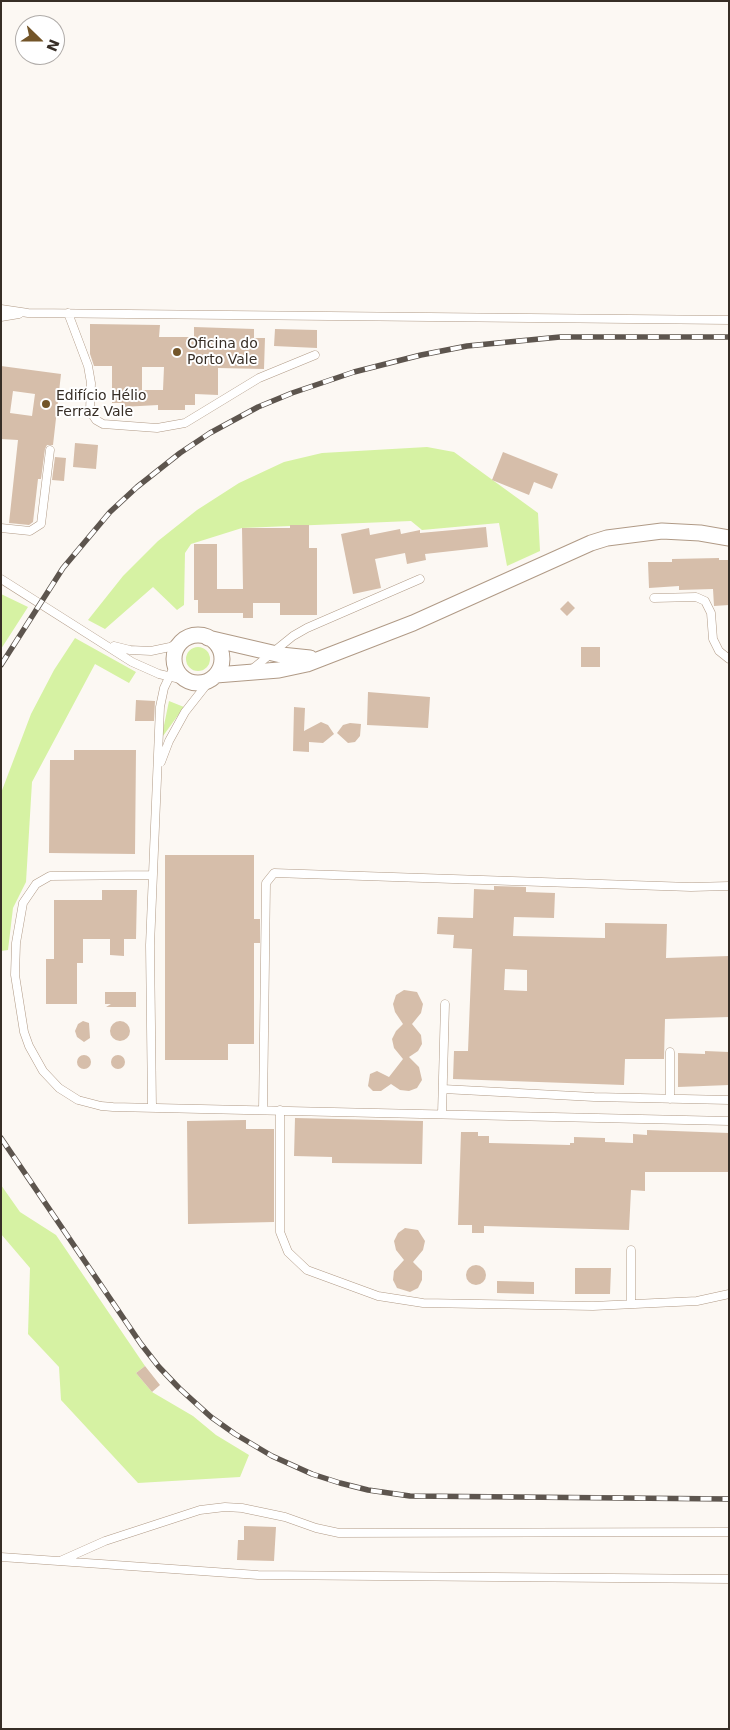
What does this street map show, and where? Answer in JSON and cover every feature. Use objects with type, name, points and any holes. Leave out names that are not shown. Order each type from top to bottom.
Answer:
[{"type":"street","points":[[319,658],[300,658],[207,637],[194,636],[182,642],[176,652],[172,671],[193,682],[206,682],[214,677],[291,668],[319,658],[413,623],[591,542],[625,534],[662,531],[700,533],[729,538]]},
{"type":"street","points":[[207,637],[217,645],[222,657],[214,677]]},
{"type":"lane","points":[[1,309],[28,313]]},
{"type":"lane","points":[[68,312],[88,366],[91,383],[90,411],[96,420],[103,424],[157,428],[185,423],[259,378],[315,355]]},
{"type":"lane","points":[[1,317],[28,313],[68,312],[729,320]]},
{"type":"lane","points":[[1,528],[30,531],[41,524],[50,450]]},
{"type":"lane","points":[[247,672],[293,636],[307,628],[420,578]]},
{"type":"lane","points":[[1,579],[96,637],[132,662],[172,671],[160,707],[150,977],[152,1108]]},
{"type":"lane","points":[[1,584],[26,593]]},
{"type":"lane","points":[[654,598],[696,597],[705,601],[711,613],[713,639],[719,651],[729,660]]},
{"type":"lane","points":[[96,637],[120,648],[140,651],[170,647],[188,638]]},
{"type":"lane","points":[[158,773],[176,726],[193,700],[214,677]]},
{"type":"lane","points":[[263,1110],[266,883],[274,873],[691,887],[729,886]]},
{"type":"lane","points":[[153,875],[58,874],[43,880],[30,890],[23,903],[15,959],[17,994],[24,1032],[35,1059],[50,1080],[68,1094],[89,1104],[152,1108],[729,1121]]},
{"type":"lane","points":[[442,1114],[445,1004]]},
{"type":"lane","points":[[670,1052],[670,1100]]},
{"type":"lane","points":[[443,1089],[670,1100],[729,1100]]},
{"type":"lane","points":[[280,1110],[280,1232],[288,1252],[307,1270],[365,1292],[407,1302],[551,1306],[697,1300],[729,1294]]},
{"type":"lane","points":[[631,1250],[631,1304]]},
{"type":"lane","points":[[58,1562],[105,1541],[200,1510],[225,1507],[242,1508],[284,1516],[316,1528],[339,1533],[729,1532]]},
{"type":"lane","points":[[1,1557],[258,1575],[729,1579]]},
{"type":"green space","points":[[427,447],[454,452],[538,513],[540,551],[507,566],[499,523],[422,530],[411,521],[242,528],[191,544],[185,553],[184,605],[177,610],[153,587],[105,629],[88,620],[123,576],[158,541],[197,510],[239,483],[284,462],[322,453]]},
{"type":"green space","points":[[1,594],[28,607],[1,649]]},
{"type":"green space","points":[[75,638],[136,672],[129,683],[95,664],[32,782],[26,882],[13,908],[8,950],[1,951],[1,793],[31,714],[54,670]]},
{"type":"green space","points":[[198,647],[203,648],[209,654],[209,664],[203,670],[198,671],[193,670],[187,664],[186,659],[187,654],[193,648]]},
{"type":"green space","points":[[169,701],[184,707],[163,736],[162,735]]},
{"type":"green space","points":[[1,1185],[20,1212],[56,1235],[145,1366],[136,1373],[152,1392],[193,1416],[216,1435],[249,1455],[240,1477],[138,1483],[61,1400],[59,1367],[28,1334],[30,1268],[1,1234]]},
{"type":"building","points":[[90,324],[160,325],[159,337],[194,337],[194,327],[254,329],[254,338],[265,338],[264,369],[218,368],[218,395],[195,394],[195,405],[185,405],[185,410],[158,410],[158,405],[122,407],[122,403],[112,403],[112,366],[94,366],[90,354]],"holes":[[[142,367],[164,367],[163,390],[142,390]]]},
{"type":"building","points":[[275,329],[317,330],[317,348],[274,346]]},
{"type":"building","points":[[1,366],[61,374],[53,445],[47,445],[45,449],[41,479],[38,479],[33,522],[29,525],[9,523],[18,440],[1,439]],"holes":[[[13,391],[35,394],[32,416],[10,413]]]},
{"type":"building","points":[[75,443],[98,445],[96,469],[73,467]]},
{"type":"building","points":[[503,452],[558,474],[552,489],[534,482],[529,495],[492,480]]},
{"type":"building","points":[[55,457],[66,458],[64,481],[52,480]]},
{"type":"building","points":[[290,525],[309,525],[309,548],[317,548],[317,615],[280,615],[280,603],[253,603],[253,618],[243,618],[243,613],[198,613],[198,600],[194,600],[194,544],[217,544],[217,589],[243,589],[242,528],[290,528]]},
{"type":"building","points":[[486,527],[488,547],[425,554],[426,560],[407,564],[405,553],[375,559],[381,588],[353,594],[341,534],[369,528],[370,535],[400,529],[401,534],[420,530],[420,533]]},
{"type":"building","points":[[719,558],[719,560],[729,560],[729,605],[714,606],[713,589],[679,590],[679,586],[649,588],[648,562],[672,562],[672,559]]},
{"type":"building","points":[[568,601],[575,608],[567,616],[560,609]]},
{"type":"building","points":[[581,647],[600,647],[600,667],[581,667]]},
{"type":"building","points":[[368,692],[430,697],[428,728],[367,725]]},
{"type":"building","points":[[136,700],[155,701],[154,721],[135,721]]},
{"type":"building","points":[[294,707],[305,708],[304,731],[321,722],[328,725],[334,734],[323,743],[309,742],[309,752],[293,751]]},
{"type":"building","points":[[350,723],[361,724],[360,736],[355,742],[348,743],[337,733],[343,725]]},
{"type":"building","points":[[74,750],[136,750],[135,854],[49,853],[50,760],[74,760]]},
{"type":"building","points":[[165,855],[254,855],[254,919],[260,919],[260,943],[254,943],[254,1044],[228,1044],[228,1060],[165,1060]]},
{"type":"building","points":[[494,886],[526,887],[526,892],[555,893],[554,918],[514,917],[513,936],[605,938],[605,923],[667,924],[666,958],[729,956],[729,1017],[665,1019],[664,1059],[625,1059],[624,1085],[453,1079],[454,1051],[468,1051],[472,949],[453,948],[454,935],[437,934],[438,917],[473,918],[474,889],[494,890]],"holes":[[[505,969],[527,970],[527,991],[504,990]]]},
{"type":"building","points":[[102,890],[137,890],[136,939],[124,939],[124,956],[110,955],[110,939],[83,939],[83,963],[77,963],[77,1004],[46,1004],[46,959],[54,959],[54,900],[102,900]]},
{"type":"building","points":[[404,990],[417,992],[423,1004],[421,1013],[412,1024],[421,1035],[422,1044],[418,1051],[409,1057],[419,1067],[422,1080],[417,1088],[409,1091],[400,1090],[391,1084],[381,1091],[373,1091],[368,1086],[370,1074],[377,1071],[389,1077],[403,1059],[394,1048],[392,1039],[396,1031],[403,1024],[395,1012],[393,1004],[396,995]]},
{"type":"building","points":[[105,992],[136,992],[136,1007],[106,1007],[111,1004],[105,1004]]},
{"type":"building","points":[[83,1021],[89,1023],[90,1038],[84,1042],[77,1037],[75,1031],[78,1024]]},
{"type":"building","points":[[120,1021],[127,1024],[130,1031],[127,1038],[120,1041],[113,1038],[110,1031],[113,1024]]},
{"type":"building","points":[[705,1051],[729,1052],[729,1085],[678,1087],[678,1053],[705,1054]]},
{"type":"building","points":[[81,1055],[87,1055],[91,1062],[87,1069],[81,1069],[77,1065],[77,1059]]},
{"type":"building","points":[[115,1055],[121,1055],[125,1062],[121,1069],[115,1069],[111,1065],[111,1059]]},
{"type":"building","points":[[295,1118],[423,1121],[422,1164],[332,1163],[332,1157],[294,1156]]},
{"type":"building","points":[[246,1120],[246,1129],[274,1129],[274,1222],[188,1224],[187,1121]]},
{"type":"building","points":[[647,1130],[729,1133],[729,1172],[645,1172],[645,1191],[631,1190],[629,1230],[484,1226],[484,1233],[472,1233],[472,1225],[458,1225],[461,1132],[478,1132],[478,1136],[489,1136],[489,1143],[570,1145],[570,1143],[574,1143],[574,1137],[605,1138],[605,1142],[633,1143],[633,1134],[647,1135]]},
{"type":"building","points":[[405,1228],[418,1230],[425,1241],[423,1250],[413,1262],[422,1271],[422,1280],[418,1288],[410,1292],[397,1288],[393,1280],[394,1271],[404,1260],[396,1250],[394,1241],[398,1233]]},
{"type":"building","points":[[476,1265],[483,1268],[486,1275],[483,1282],[476,1285],[469,1282],[466,1275],[469,1268]]},
{"type":"building","points":[[575,1268],[611,1268],[610,1294],[575,1294]]},
{"type":"building","points":[[497,1281],[534,1282],[534,1294],[497,1293]]},
{"type":"building","points":[[145,1366],[160,1385],[152,1392],[136,1373]]},
{"type":"building","points":[[244,1526],[276,1527],[274,1561],[237,1560],[238,1540],[244,1540]]},
{"type":"railway","points":[[1,665],[63,568],[110,512],[137,487],[180,453],[210,433],[258,407],[292,393],[354,372],[421,355],[467,346],[560,337],[729,337]]},
{"type":"railway","points":[[1,1138],[141,1344],[159,1367],[211,1417],[272,1456],[312,1474],[340,1483],[368,1490],[410,1496],[729,1499]]},
{"type":"place","name":"Oficina do Porto Vale","points":[[177,352]]},
{"type":"place","name":"Edifício Hélio Ferraz Vale","points":[[46,404]]}]
